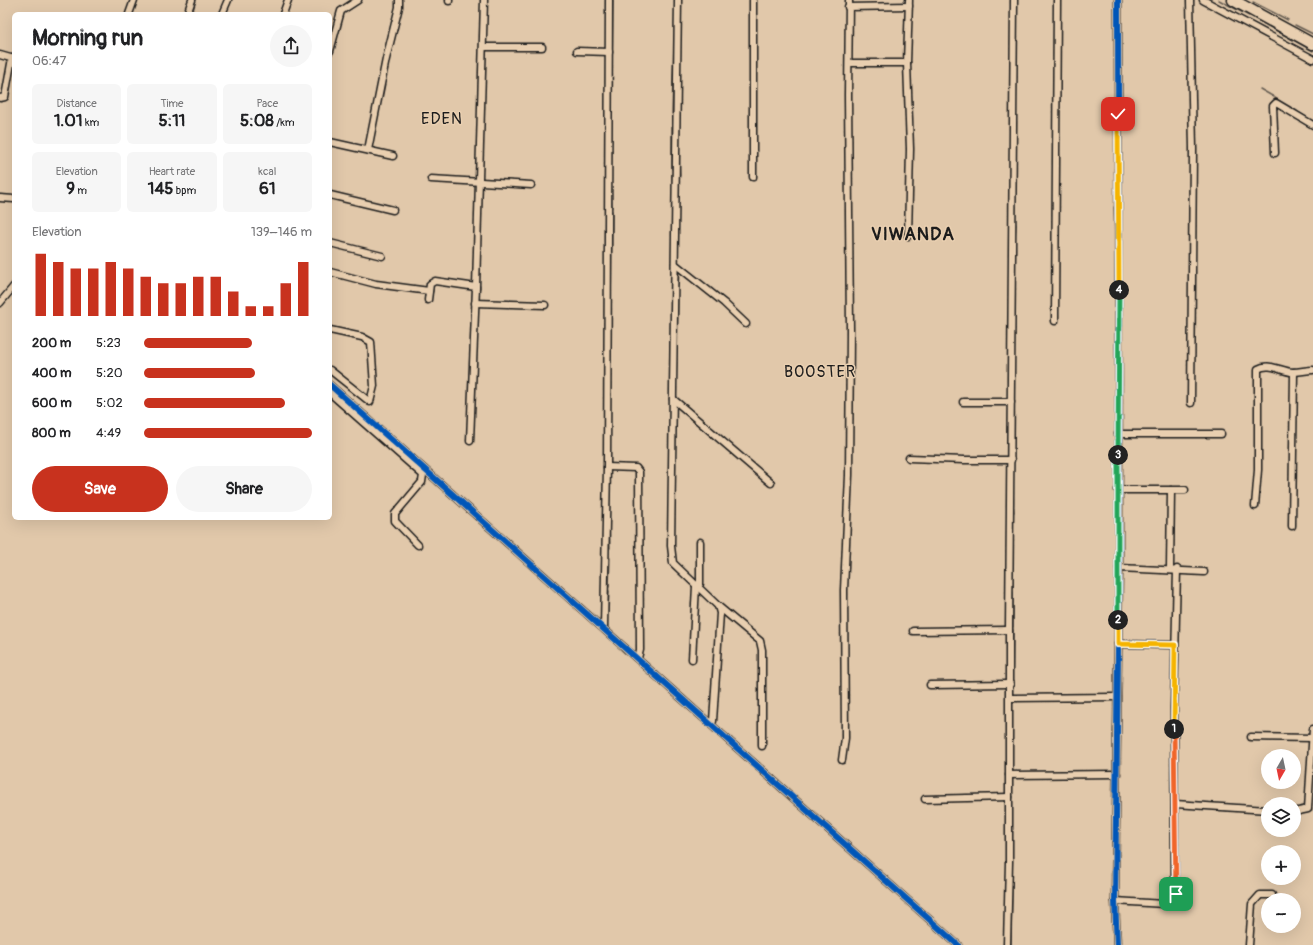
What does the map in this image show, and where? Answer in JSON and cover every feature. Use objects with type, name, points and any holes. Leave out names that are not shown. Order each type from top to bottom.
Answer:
[{"type":"main road","points":[[1233,0],[1248,3],[1313,44]]},
{"type":"street","points":[[130,12],[134,0]]},
{"type":"street","points":[[188,12],[192,0]]},
{"type":"street","points":[[223,12],[228,0]]},
{"type":"street","points":[[284,12],[288,0]]},
{"type":"street","points":[[332,44],[341,11],[358,0]]},
{"type":"street","points":[[368,150],[386,59],[399,8],[399,0]]},
{"type":"street","points":[[470,441],[476,287],[478,182],[484,47],[484,0]]},
{"type":"street","points":[[604,628],[607,467],[609,0]]},
{"type":"street","points":[[678,0],[672,558],[673,563],[696,586],[760,641],[762,650],[762,746]]},
{"type":"street","points":[[753,0],[753,177]]},
{"type":"street","points":[[842,760],[845,738],[844,590],[849,475],[849,0]]},
{"type":"street","points":[[1007,945],[1010,862],[1009,630],[1014,0]]},
{"type":"street","points":[[1055,321],[1057,0]]},
{"type":"street","points":[[1117,945],[1115,901],[1119,568],[1118,0]]},
{"type":"street","points":[[1190,0],[1193,149],[1191,403]]},
{"type":"street","points":[[1204,0],[1313,59]]},
{"type":"street","points":[[848,7],[909,3],[907,63],[910,149],[908,236]]},
{"type":"street","points":[[484,47],[542,47]]},
{"type":"street","points":[[577,51],[609,52]]},
{"type":"street","points":[[0,55],[12,58]]},
{"type":"street","points":[[0,98],[5,97],[12,63]]},
{"type":"street","points":[[849,63],[907,63]]},
{"type":"street","points":[[1275,153],[1273,106],[1276,103],[1313,126]]},
{"type":"street","points":[[332,142],[393,156]]},
{"type":"street","points":[[431,180],[531,185]]},
{"type":"street","points":[[332,195],[393,210]]},
{"type":"street","points":[[0,198],[12,199]]},
{"type":"street","points":[[332,244],[382,256]]},
{"type":"street","points":[[675,264],[724,303],[746,324]]},
{"type":"street","points":[[332,273],[376,284],[429,291]]},
{"type":"street","points":[[428,300],[430,284],[435,281],[476,287]]},
{"type":"street","points":[[0,303],[3,294],[12,287]]},
{"type":"street","points":[[475,303],[545,305]]},
{"type":"street","points":[[332,330],[362,337],[371,342],[374,386],[370,402],[332,372]]},
{"type":"street","points":[[1254,506],[1258,470],[1258,369],[1270,366],[1294,372],[1313,370]]},
{"type":"street","points":[[1292,526],[1294,372]]},
{"type":"street","points":[[332,387],[638,658],[835,837],[958,945]]},
{"type":"street","points":[[332,395],[422,475],[422,482],[396,514],[395,518],[395,521],[418,545]]},
{"type":"street","points":[[673,399],[771,483]]},
{"type":"street","points":[[963,402],[1011,402]]},
{"type":"street","points":[[1118,434],[1221,434]]},
{"type":"street","points":[[909,458],[1011,460]]},
{"type":"street","points":[[607,467],[636,468],[639,472],[640,650],[638,658]]},
{"type":"street","points":[[1118,490],[1185,490]]},
{"type":"street","points":[[1170,569],[1171,490]]},
{"type":"street","points":[[692,659],[696,586],[700,584],[700,542]]},
{"type":"street","points":[[1119,568],[1170,569],[1204,572]]},
{"type":"street","points":[[1115,901],[1164,904],[1172,903],[1175,899],[1175,645],[1177,570]]},
{"type":"street","points":[[713,721],[720,613],[718,606]]},
{"type":"street","points":[[913,632],[1009,630]]},
{"type":"street","points":[[1118,644],[1175,645]]},
{"type":"street","points":[[930,685],[1010,684]]},
{"type":"street","points":[[1010,698],[1117,696]]},
{"type":"street","points":[[1301,810],[1308,809],[1313,729]]},
{"type":"street","points":[[1251,737],[1313,738]]},
{"type":"street","points":[[1009,775],[1117,774]]},
{"type":"street","points":[[925,799],[1009,798]]},
{"type":"street","points":[[1175,804],[1261,810]]},
{"type":"street","points":[[1249,945],[1252,904],[1261,894]]},
{"type":"waterway","points":[[193,12],[196,0]]},
{"type":"waterway","points":[[612,77],[613,0]]},
{"type":"waterway","points":[[1219,0],[1249,16]]},
{"type":"waterway","points":[[1253,2],[1288,20]]},
{"type":"waterway","points":[[1255,19],[1313,51]]},
{"type":"waterway","points":[[1295,25],[1313,34]]},
{"type":"waterway","points":[[606,32],[606,42]]},
{"type":"waterway","points":[[672,114],[674,42]]},
{"type":"waterway","points":[[605,144],[606,57]]},
{"type":"waterway","points":[[1115,83],[1115,127]]},
{"type":"waterway","points":[[1260,89],[1274,97]]},
{"type":"waterway","points":[[1275,98],[1297,111]]},
{"type":"waterway","points":[[1298,112],[1306,117]]},
{"type":"waterway","points":[[672,120],[672,169]]},
{"type":"waterway","points":[[611,153],[611,183]]},
{"type":"waterway","points":[[679,157],[680,176]]},
{"type":"waterway","points":[[1115,157],[1115,173]]},
{"type":"waterway","points":[[672,175],[673,186]]},
{"type":"waterway","points":[[1115,176],[1115,201]]},
{"type":"waterway","points":[[679,180],[679,197]]},
{"type":"waterway","points":[[611,188],[612,207]]},
{"type":"waterway","points":[[670,362],[673,194]]},
{"type":"waterway","points":[[1114,207],[1115,238]]},
{"type":"waterway","points":[[611,313],[612,211]]},
{"type":"waterway","points":[[1015,238],[1016,224]]},
{"type":"waterway","points":[[678,289],[679,272]]},
{"type":"waterway","points":[[677,341],[678,298]]},
{"type":"waterway","points":[[611,319],[611,324]]},
{"type":"waterway","points":[[611,329],[611,337]]},
{"type":"waterway","points":[[604,400],[605,345]]},
{"type":"waterway","points":[[676,351],[677,345]]},
{"type":"waterway","points":[[676,367],[676,399]]},
{"type":"waterway","points":[[674,549],[675,444]]},
{"type":"waterway","points":[[1013,466],[1013,472]]},
{"type":"waterway","points":[[609,512],[610,487]]},
{"type":"waterway","points":[[1013,504],[1014,512]]},
{"type":"waterway","points":[[1013,516],[1013,560]]},
{"type":"waterway","points":[[609,524],[610,548]]},
{"type":"waterway","points":[[609,587],[610,558]]},
{"type":"waterway","points":[[673,568],[690,584]]},
{"type":"waterway","points":[[1012,572],[1013,587]]},
{"type":"waterway","points":[[608,612],[609,591]]},
{"type":"waterway","points":[[1013,591],[1013,627]]},
{"type":"waterway","points":[[600,621],[601,615]]},
{"type":"waterway","points":[[1012,684],[1013,631]]},
{"type":"waterway","points":[[1012,829],[1012,877]]},
{"type":"waterway","points":[[1011,945],[1012,890]]},
{"type":"cycle path","points":[[1117,945],[1115,901],[1119,568],[1118,0]]},
{"type":"cycle path","points":[[332,387],[958,945]]},
{"type":"district","name":"EDEN","points":[[442,118]]},
{"type":"district","name":"VIWANDA","points":[[913,234]]},
{"type":"district","name":"BOOSTER","points":[[820,371]]},
{"type":"route","points":[[1118,114],[1118,644],[1175,645],[1174,707],[1176,894]]}]
